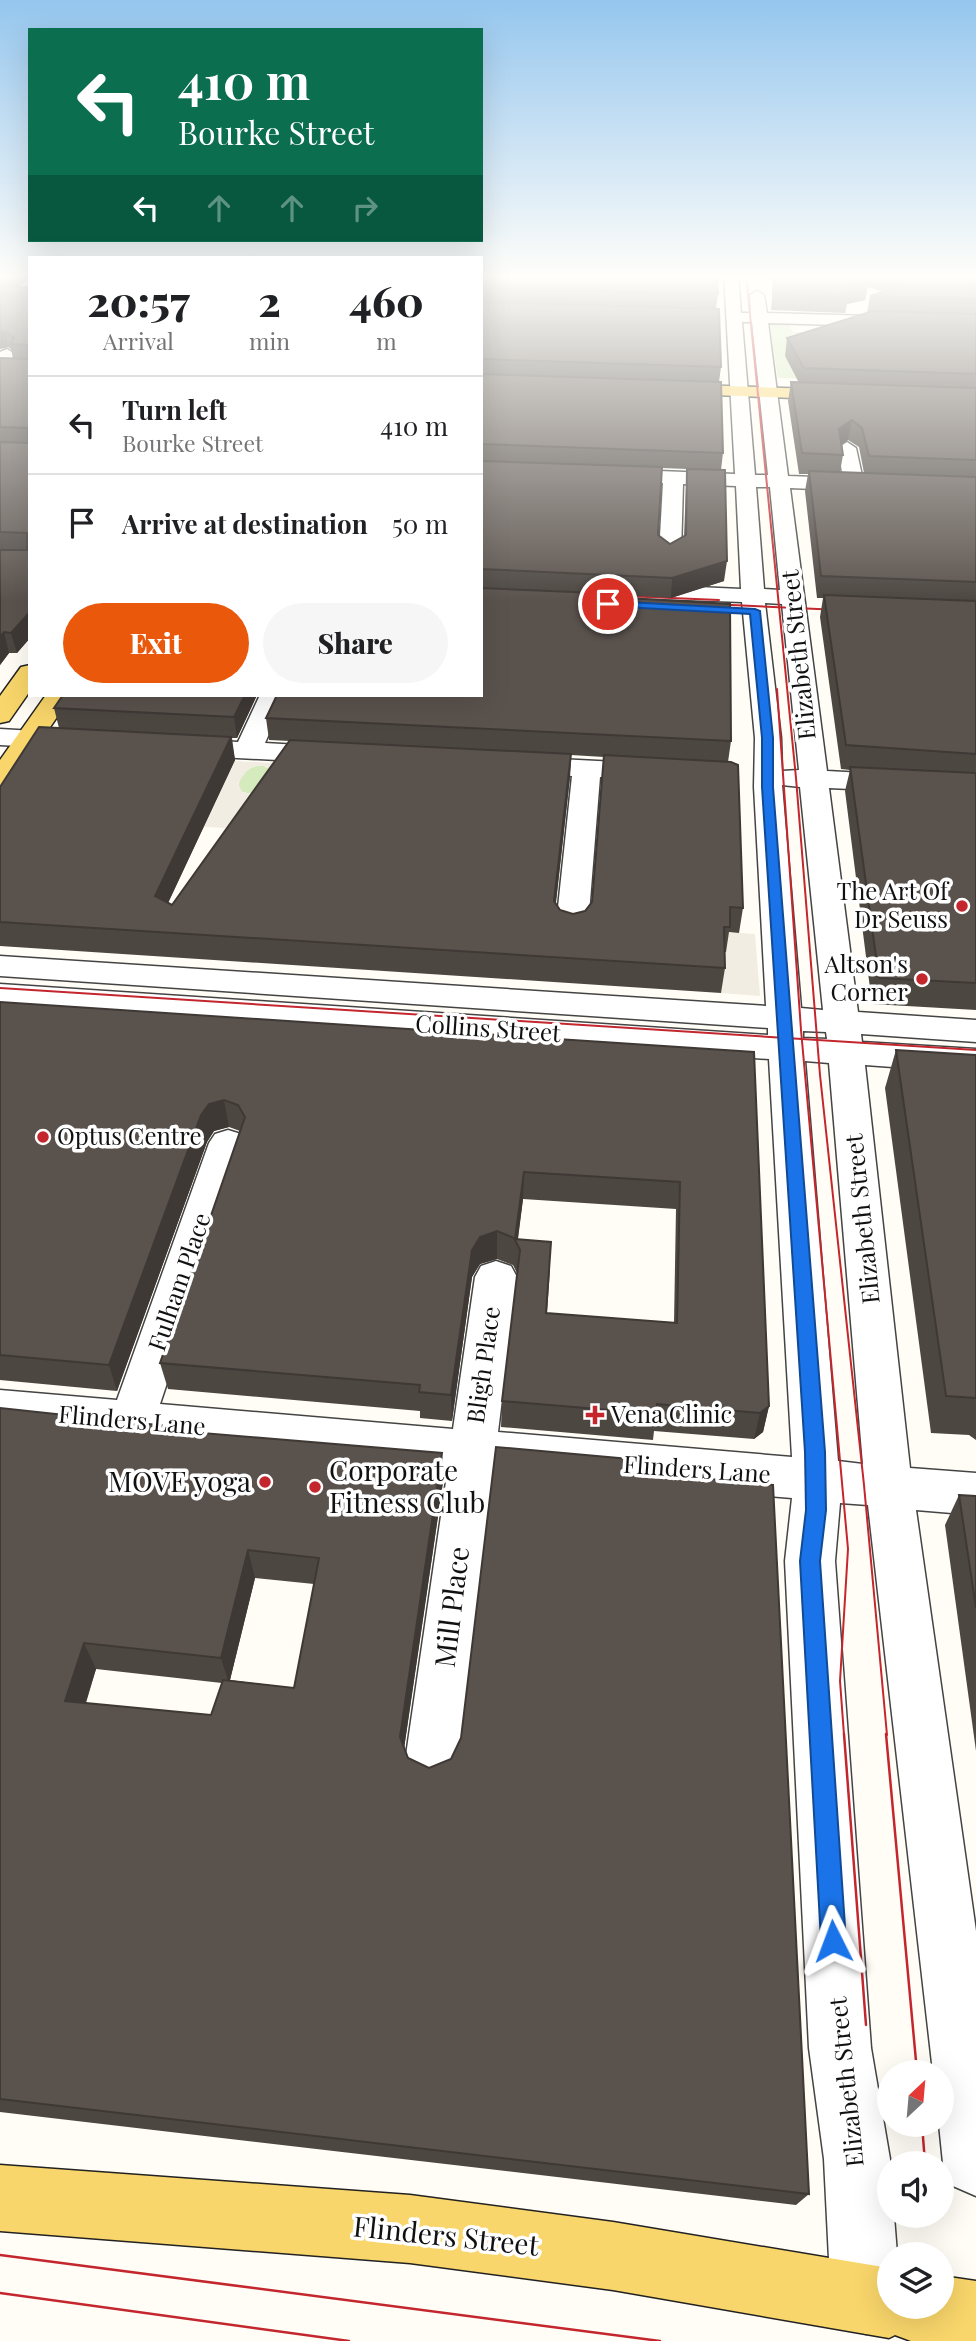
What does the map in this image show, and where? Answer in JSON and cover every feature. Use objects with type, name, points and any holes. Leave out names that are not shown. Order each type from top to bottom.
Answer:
[{"type":"main road","points":[[654,385],[864,392]]},
{"type":"main road","points":[[0,715],[28,675]]},
{"type":"main road","points":[[0,780],[59,697]]},
{"type":"main road","name":"Flinders Street","points":[[0,2198],[139,2211],[410,2229],[613,2256],[877,2301]]},
{"type":"main road","name":"Flinders Street","points":[[954,2313],[976,2316]]},
{"type":"street","name":"Elizabeth Street","points":[[738,383],[754,604],[768,738],[756,776],[785,1033],[816,1481],[810,1561],[840,2048],[857,2159],[877,2252]]},
{"type":"street","name":"Elizabeth Street","points":[[767,383],[778,482],[799,606],[814,779],[844,1037],[890,1487],[976,2163]]},
{"type":"street","points":[[847,448],[855,485]]},
{"type":"street","points":[[588,474],[877,485]]},
{"type":"street","points":[[670,554],[673,478]]},
{"type":"street","points":[[616,597],[799,606]]},
{"type":"street","points":[[248,750],[272,697]]},
{"type":"street","points":[[0,737],[97,742]]},
{"type":"street","points":[[150,745],[364,757]]},
{"type":"street","points":[[492,764],[676,773]]},
{"type":"street","points":[[572,926],[587,769]]},
{"type":"street","points":[[756,776],[976,787]]},
{"type":"street","name":"Collins Street","points":[[0,966],[844,1037],[976,1061]]},
{"type":"street","name":"Collins Street","points":[[0,995],[785,1033]]},
{"type":"street","name":"Collins Street","points":[[844,1037],[976,1031]]},
{"type":"street","name":"Fulham Place","points":[[132,1420],[228,1143]]},
{"type":"street","name":"Bligh Place","points":[[471,1452],[496,1277]]},
{"type":"street","name":"Flinders Lane","points":[[0,1409],[976,1494]]},
{"type":"street","name":"Mill Place","points":[[432,1762],[471,1452]]},
{"type":"green space","points":[[262,765],[271,770],[252,794],[242,792],[238,787],[243,775],[253,767]]},
{"type":"shaded area","points":[[234,761],[292,764],[270,770],[265,766],[255,766],[247,770],[238,783],[242,792],[252,794],[286,832],[176,825],[215,803]]},
{"type":"shaded area","points":[[726,932],[755,934],[760,996],[721,993],[720,952]]},
{"type":"building","points":[[0,383],[28,383],[28,428],[0,427]]},
{"type":"building","points":[[483,383],[721,383],[723,453],[483,444]]},
{"type":"building","points":[[791,383],[976,388],[976,460],[869,456],[862,428],[852,420],[839,429],[843,455],[802,453]]},
{"type":"building","points":[[0,442],[28,443],[28,614],[11,633],[4,632],[0,637],[0,550],[27,550],[27,533],[0,532]]},
{"type":"building","points":[[483,461],[662,467],[658,535],[670,544],[686,535],[687,469],[725,470],[727,561],[672,578],[483,569]]},
{"type":"building","points":[[809,471],[976,477],[976,582],[821,576]]},
{"type":"building","points":[[483,588],[620,594],[610,597],[730,604],[731,741],[266,718],[276,697],[483,697]]},
{"type":"building","points":[[824,595],[976,601],[976,754],[846,745]]},
{"type":"building","points":[[62,697],[244,697],[234,717],[54,708]]},
{"type":"building","points":[[39,727],[231,737],[155,896],[172,905],[290,740],[571,754],[554,901],[560,910],[573,914],[585,911],[592,902],[604,755],[731,762],[738,765],[743,908],[730,907],[730,927],[724,927],[725,968],[0,922],[0,787]]},
{"type":"building","points":[[850,767],[976,773],[976,983],[879,978]]},
{"type":"building","points":[[0,1002],[754,1052],[769,1406],[760,1413],[657,1404],[657,1414],[502,1401],[520,1250],[514,1238],[497,1231],[480,1237],[472,1250],[451,1395],[419,1392],[420,1385],[160,1363],[245,1117],[238,1105],[224,1100],[209,1104],[201,1115],[109,1365],[0,1355]],"holes":[[[524,1172],[680,1182],[677,1323],[546,1313],[551,1242],[515,1239]]]},
{"type":"building","points":[[896,1050],[976,1055],[976,1398],[946,1396]]},
{"type":"building","points":[[0,1408],[168,1426],[166,1430],[442,1453],[400,1737],[408,1758],[429,1768],[451,1759],[461,1738],[496,1447],[629,1459],[628,1471],[773,1485],[809,2194],[0,2099]],"holes":[[[248,1550],[319,1558],[294,1688],[223,1680],[211,1715],[65,1701],[84,1643],[221,1658]]]},
{"type":"building","points":[[959,1495],[976,1496],[976,1608]]},
{"type":"tram line","points":[[757,383],[779,607]]},
{"type":"tram line","points":[[600,595],[719,600]]},
{"type":"tram line","points":[[710,604],[779,607]]},
{"type":"tram line","points":[[779,607],[840,610]]},
{"type":"tram line","points":[[779,607],[817,1040]]},
{"type":"tram line","points":[[777,689],[802,1039]]},
{"type":"tram line","points":[[0,988],[802,1039]]},
{"type":"tram line","points":[[802,1039],[817,1040]]},
{"type":"tram line","points":[[802,1039],[848,1549],[840,1681],[844,1735]]},
{"type":"tram line","points":[[817,1040],[976,1050]]},
{"type":"tram line","points":[[817,1040],[864,1485],[887,1735]]},
{"type":"tram line","points":[[844,1734],[866,2025]]},
{"type":"tram line","points":[[886,1734],[916,2060]]},
{"type":"tram line","points":[[923,2137],[924,2151]]},
{"type":"tram line","points":[[0,2255],[660,2341]]},
{"type":"tram line","points":[[0,2293],[349,2341]]},
{"type":"place","name":"The Art Of Dr Seuss","points":[[962,906]]},
{"type":"place","name":"Altson's Corner","points":[[922,979]]},
{"type":"place","name":"Optus Centre","points":[[43,1137]]},
{"type":"place","name":"Vena Clinic","points":[[595,1415]]},
{"type":"place","name":"MOVE yoga","points":[[265,1482]]},
{"type":"place","name":"Corporate Fitness Club","points":[[315,1487]]},
{"type":"route","points":[[608,604],[755,611],[768,738],[768,787],[815,1452],[816,1510],[810,1561],[833,1941]]}]
